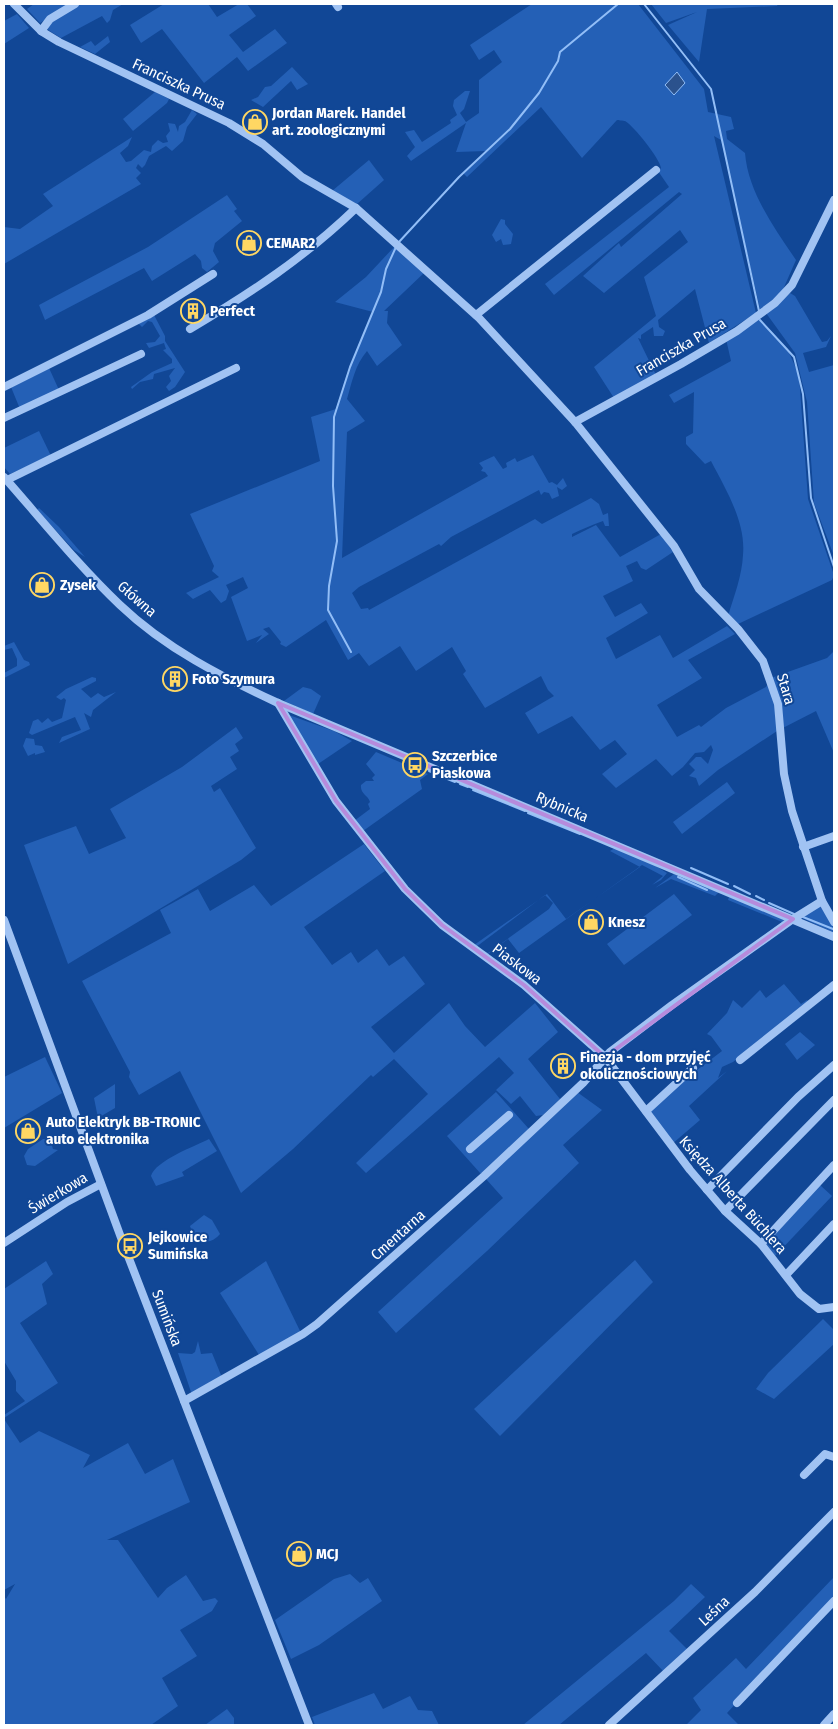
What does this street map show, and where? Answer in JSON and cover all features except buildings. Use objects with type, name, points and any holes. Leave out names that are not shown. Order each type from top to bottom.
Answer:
[{"type":"street","name":"Franciszka Prusa","points":[[14,4],[40,31],[59,42],[229,123],[263,144],[302,177],[356,208],[476,315],[575,422],[638,499]]},
{"type":"street","points":[[40,31],[50,20],[75,4]]},
{"type":"street","points":[[476,315],[656,170]]},
{"type":"street","name":"Franciszka Prusa","points":[[575,422],[737,331],[775,304],[792,285],[834,200]]},
{"type":"street","points":[[190,329],[271,279],[331,231],[356,208]]},
{"type":"street","points":[[4,387],[148,315],[213,274]]},
{"type":"street","points":[[4,418],[141,354]]},
{"type":"street","name":"Główna","points":[[236,368],[5,479],[66,548],[129,613],[169,644],[225,678],[278,703]]},
{"type":"street","name":"Stara","points":[[638,499],[674,546],[699,589],[738,629],[763,661],[778,704],[784,774],[803,847],[822,901],[834,922]]},
{"type":"street","name":"Rybnicka","points":[[278,703],[834,937]]},
{"type":"street","name":"Piaskowa","points":[[278,703],[331,793],[405,889],[442,925],[524,985],[605,1057]]},
{"type":"street","points":[[803,847],[834,836]]},
{"type":"street","points":[[605,1057],[672,1005],[793,919],[822,901]]},
{"type":"street","name":"Sumińska","points":[[4,920],[101,1184],[309,1725]]},
{"type":"street","points":[[740,1060],[834,985]]},
{"type":"street","name":"Księdza Alberta Büchlera","points":[[605,1057],[679,1157],[725,1211],[761,1244],[800,1294],[813,1305],[825,1310],[834,1307]]},
{"type":"street","name":"Cmentarna","points":[[184,1400],[303,1334],[339,1306],[484,1176],[583,1083],[605,1057]]},
{"type":"street","points":[[707,1190],[798,1097],[834,1065]]},
{"type":"street","points":[[646,1111],[693,1068]]},
{"type":"street","points":[[725,1211],[834,1100]]},
{"type":"street","points":[[470,1149],[510,1115]]},
{"type":"street","points":[[761,1244],[834,1165]]},
{"type":"street","name":"Świerkowa","points":[[4,1243],[67,1202],[101,1184]]},
{"type":"street","points":[[786,1275],[834,1224]]},
{"type":"street","points":[[804,1475],[825,1454],[834,1457]]},
{"type":"street","name":"Leśna","points":[[609,1725],[749,1597],[834,1512]]},
{"type":"street","points":[[736,1702],[834,1600]]},
{"type":"street","points":[[824,1725],[834,1714]]},
{"type":"highlighted area","points":[[278,703],[793,919],[605,1057],[524,985],[442,925],[405,889],[336,801]]},
{"type":"shaded area","points":[[34,4],[72,4],[40,23],[27,9]]},
{"type":"shaded area","points":[[80,4],[123,4],[113,10],[107,23],[102,16],[61,38],[45,28]]},
{"type":"shaded area","points":[[164,4],[208,4],[217,17],[239,4],[247,4],[256,16],[229,35],[243,52],[275,29],[287,43],[248,71],[237,57],[204,83],[162,29],[141,43],[130,25]]},
{"type":"shaded area","points":[[532,4],[638,4],[704,89],[708,112],[731,117],[734,129],[726,131],[727,139],[745,153],[747,168],[757,196],[771,223],[796,260],[781,294],[760,309],[721,140],[714,136],[756,313],[709,343],[695,289],[658,320],[659,327],[665,331],[663,336],[654,336],[653,327],[641,335],[641,339],[638,338],[656,375],[614,398],[594,367],[656,316],[644,277],[688,242],[680,230],[604,293],[583,276],[619,243],[621,247],[682,194],[679,192],[554,295],[545,284],[669,187],[658,171],[661,168],[660,164],[652,150],[629,124],[625,121],[617,120],[582,158],[541,107],[467,177],[463,173],[486,151],[456,152],[466,123],[411,161],[407,156],[415,147],[405,132],[414,130],[422,142],[451,123],[450,120],[457,115],[453,106],[454,100],[465,91],[470,91],[464,109],[460,113],[466,122],[479,113],[479,80],[502,62],[494,50],[479,60],[470,45]]},
{"type":"shaded area","points":[[651,4],[778,4],[777,6],[707,9],[699,62],[668,25],[697,12],[666,23]]},
{"type":"shaded area","points":[[17,14],[29,28],[4,44],[4,21]]},
{"type":"shaded area","points":[[108,36],[110,42],[95,54],[80,47],[91,41],[95,46]]},
{"type":"shaded area","points":[[292,67],[308,84],[297,90],[291,81],[263,107],[251,100],[258,97],[265,87],[271,86]]},
{"type":"shaded area","points":[[677,72],[685,83],[674,95],[665,85]]},
{"type":"shaded area","points":[[155,92],[169,99],[167,103],[133,131],[123,119]]},
{"type":"shaded area","points":[[192,110],[197,114],[187,127],[183,141],[172,151],[166,146],[149,156],[142,168],[138,164],[136,168],[141,173],[136,178],[141,184],[4,264],[4,227],[20,229],[53,206],[43,194],[132,137],[128,146],[120,153],[126,162],[131,161],[144,150],[151,152],[152,146],[158,140],[163,143],[168,142],[166,136],[170,131],[168,123],[175,124],[178,132],[179,126],[185,122]]},
{"type":"shaded area","points":[[369,160],[384,180],[357,204],[332,191]]},
{"type":"shaded area","points":[[227,195],[237,209],[234,211],[242,221],[215,243],[213,251],[219,262],[207,272],[202,268],[201,261],[195,254],[152,281],[144,268],[45,320],[39,305],[148,247]]},
{"type":"shaded area","points":[[501,219],[505,220],[505,224],[513,234],[511,244],[503,245],[501,239],[496,242],[492,235]]},
{"type":"shaded area","points":[[395,246],[425,272],[384,311],[388,311],[387,323],[402,345],[377,366],[367,351],[352,380],[347,399],[365,421],[347,432],[342,558],[488,476],[485,472],[481,471],[483,468],[479,463],[494,456],[503,469],[507,467],[506,463],[515,458],[517,462],[533,455],[549,483],[552,482],[557,485],[563,478],[567,486],[562,490],[557,487],[559,496],[552,499],[549,493],[544,492],[541,495],[539,490],[451,537],[441,546],[439,544],[359,587],[352,593],[361,609],[368,608],[369,610],[535,519],[542,524],[591,498],[599,504],[603,515],[608,513],[609,526],[605,526],[603,521],[572,534],[572,537],[596,525],[620,557],[661,534],[673,552],[646,570],[641,568],[637,561],[626,566],[633,581],[603,596],[615,617],[641,603],[648,613],[606,638],[616,659],[660,635],[673,658],[727,626],[735,634],[688,660],[702,678],[657,705],[677,737],[699,725],[701,727],[726,708],[766,687],[771,678],[827,658],[834,651],[834,753],[816,711],[777,731],[718,770],[699,786],[696,778],[689,776],[695,770],[689,764],[696,757],[701,757],[708,764],[713,750],[711,745],[704,752],[695,753],[672,776],[656,759],[616,788],[602,774],[627,754],[615,740],[600,750],[572,716],[538,734],[525,713],[554,696],[548,690],[541,676],[485,708],[463,674],[466,671],[452,647],[416,671],[400,646],[369,666],[359,653],[348,660],[326,620],[286,647],[280,644],[281,642],[269,627],[263,629],[269,634],[256,643],[262,635],[247,641],[231,597],[248,588],[243,577],[226,585],[229,591],[226,600],[221,603],[210,590],[193,599],[186,593],[219,577],[212,571],[214,566],[190,514],[320,461],[311,417],[336,409],[346,377],[373,312],[335,302],[366,277]]},
{"type":"shaded area","points":[[790,293],[795,296],[822,342],[827,341],[831,336],[826,347],[803,353],[809,372],[834,365],[834,556],[814,503],[807,402],[795,353],[766,313]]},
{"type":"shaded area","points":[[154,315],[165,336],[165,341],[185,372],[175,387],[169,391],[166,387],[171,381],[169,376],[175,368],[154,374],[153,379],[140,382],[132,389],[131,387],[152,372],[172,363],[172,359],[163,350],[166,349],[164,343],[149,348],[146,343],[155,342],[160,336],[152,322],[148,321],[142,327],[138,323]]},
{"type":"shaded area","points":[[759,318],[787,348],[799,375],[808,499],[834,575],[832,580],[738,624],[728,616],[741,571],[743,555],[743,543],[738,518],[729,495],[711,461],[705,464],[686,444],[686,437],[693,433],[694,392],[674,403],[669,395],[731,361],[726,339]]},
{"type":"shaded area","points":[[49,368],[59,390],[20,409],[11,387]]},
{"type":"shaded area","points":[[39,431],[51,456],[10,474],[4,467],[4,448]]},
{"type":"shaded area","points":[[39,508],[59,527],[85,557],[74,550],[37,510]]},
{"type":"shaded area","points":[[14,642],[24,660],[29,662],[30,665],[4,678],[4,673],[17,666],[17,659],[12,648],[4,650],[4,646]]},
{"type":"shaded area","points":[[92,677],[96,678],[96,681],[81,689],[91,698],[98,693],[104,697],[116,692],[93,710],[91,717],[84,713],[90,729],[59,743],[62,737],[81,730],[75,717],[32,735],[29,733],[33,721],[38,719],[42,723],[48,718],[52,722],[62,718],[66,700],[56,697],[66,689]]},
{"type":"shaded area","points":[[303,687],[311,689],[321,696],[313,714],[284,701]]},
{"type":"shaded area","points":[[286,714],[334,731],[352,741],[318,764]]},
{"type":"shaded area","points":[[236,727],[243,738],[235,744],[239,751],[230,757],[237,769],[211,786],[214,792],[220,788],[256,848],[241,860],[68,964],[24,845],[76,826],[89,854],[126,838],[110,809],[182,767]]},
{"type":"shaded area","points":[[26,738],[34,739],[35,745],[42,746],[45,752],[28,756],[23,746]]},
{"type":"shaded area","points":[[376,752],[428,774],[420,780],[422,789],[363,831],[354,821],[370,809],[368,804],[370,802],[361,785],[366,781],[374,781],[372,778],[375,775],[366,764]]},
{"type":"shaded area","points":[[727,782],[735,793],[682,834],[673,822]]},
{"type":"shaded area","points":[[364,844],[385,871],[304,927],[332,965],[351,952],[358,963],[377,949],[389,966],[404,956],[425,984],[371,1027],[394,1053],[449,1003],[465,1026],[485,1047],[535,1003],[558,1032],[528,1059],[560,1099],[543,1115],[536,1116],[520,1096],[511,1104],[496,1090],[514,1073],[499,1057],[366,1173],[356,1163],[428,1094],[394,1059],[373,1077],[371,1075],[293,1149],[241,1193],[180,1071],[139,1095],[129,1077],[130,1072],[82,981],[171,933],[160,910],[198,889],[210,911],[254,885],[271,906]]},
{"type":"shaded area","points":[[615,848],[651,863],[667,873],[661,880],[652,885],[663,876],[642,865],[640,867],[610,851]]},
{"type":"shaded area","points":[[674,874],[719,892],[715,896],[671,879],[655,888]]},
{"type":"shaded area","points":[[547,894],[566,919],[519,953],[508,939],[488,954],[497,962],[471,944],[474,945],[538,900],[476,947],[488,953],[549,909],[553,903],[545,895]]},
{"type":"shaded area","points":[[674,894],[692,915],[624,965],[607,944]]},
{"type":"shaded area","points":[[729,897],[738,899],[784,920],[782,924],[726,963],[782,922],[728,900]]},
{"type":"shaded area","points":[[820,906],[834,926],[834,933],[802,918]]},
{"type":"shaded area","points":[[784,984],[801,1004],[807,1000],[809,1002],[733,1062],[722,1067],[718,1078],[727,1071],[689,1106],[700,1120],[672,1144],[650,1112],[688,1077],[722,1051],[711,1036],[707,1034],[727,1013],[733,1000],[742,1008],[760,990],[766,998]]},
{"type":"shaded area","points":[[800,1032],[815,1045],[797,1060],[785,1044]]},
{"type":"shaded area","points":[[45,1057],[62,1093],[4,1128],[4,1077]]},
{"type":"shaded area","points":[[115,1084],[115,1108],[98,1118],[94,1098]]},
{"type":"shaded area","points":[[496,1092],[529,1129],[481,1174],[447,1136]]},
{"type":"shaded area","points":[[577,1092],[602,1110],[563,1145],[579,1163],[487,1251],[396,1333],[378,1312],[503,1198],[486,1179]]},
{"type":"shaded area","points":[[43,1139],[50,1139],[53,1149],[58,1150],[35,1166],[27,1165],[24,1156],[28,1149]]},
{"type":"shaded area","points":[[209,1139],[217,1151],[182,1172],[184,1176],[156,1186],[151,1176],[154,1170],[176,1154]]},
{"type":"shaded area","points":[[820,1185],[832,1196],[775,1256],[765,1242]]},
{"type":"shaded area","points":[[204,1215],[212,1220],[220,1234],[215,1239],[209,1241],[196,1242],[190,1226]]},
{"type":"shaded area","points":[[635,1260],[653,1282],[500,1436],[474,1409]]},
{"type":"shaded area","points":[[46,1261],[53,1274],[42,1284],[47,1304],[20,1323],[58,1383],[4,1418],[4,1415],[25,1401],[16,1391],[16,1381],[4,1361],[4,1289]]},
{"type":"shaded area","points":[[266,1261],[301,1333],[259,1355],[220,1293]]},
{"type":"shaded area","points":[[823,1319],[834,1330],[834,1344],[774,1399],[756,1389],[768,1373]]},
{"type":"shaded area","points":[[198,1341],[201,1354],[212,1353],[221,1375],[220,1379],[192,1395],[178,1353],[192,1354],[195,1352]]},
{"type":"shaded area","points":[[4,1419],[20,1443],[39,1431],[90,1455],[83,1468],[128,1443],[145,1474],[173,1459],[190,1502],[107,1540],[118,1540],[158,1598],[167,1588],[186,1575],[203,1601],[215,1598],[218,1601],[212,1611],[180,1630],[197,1656],[162,1678],[178,1706],[151,1725],[6,1725],[4,1721],[4,1596],[6,1599],[15,1584],[4,1590]]},
{"type":"shaded area","points":[[350,1574],[360,1583],[368,1578],[382,1601],[319,1645],[291,1659],[275,1620],[334,1579]]},
{"type":"shaded area","points":[[834,1577],[834,1598],[727,1713],[739,1725],[686,1725],[701,1710],[693,1698],[736,1658],[746,1669]]},
{"type":"shaded area","points":[[691,1584],[705,1597],[669,1631],[688,1650],[665,1673],[646,1653],[559,1725],[523,1725],[674,1601]]},
{"type":"shaded area","points":[[374,1693],[383,1709],[410,1696],[418,1710],[432,1711],[439,1725],[315,1725],[312,1717]]},
{"type":"shaded area","points":[[227,1709],[234,1718],[234,1725],[205,1725]]},
{"type":"waterway","points":[[398,243],[459,177],[510,129],[539,93],[558,61],[560,52],[618,4]]},
{"type":"waterway","points":[[644,4],[711,89],[759,311]]},
{"type":"waterway","points":[[351,652],[328,610],[329,586],[337,541],[333,486],[334,417],[350,367],[381,292],[386,269],[396,247]]},
{"type":"waterway","points":[[760,320],[794,357],[803,394],[811,498],[834,567]]},
{"type":"waterway","points":[[429,771],[436,774]]},
{"type":"waterway","points":[[440,776],[455,782]]},
{"type":"waterway","points":[[460,784],[468,787]]},
{"type":"waterway","points":[[473,790],[525,811]]},
{"type":"waterway","points":[[528,813],[580,834]]},
{"type":"waterway","points":[[691,868],[728,884]]},
{"type":"waterway","points":[[678,877],[707,890]]},
{"type":"waterway","points":[[734,886],[750,894]]},
{"type":"waterway","points":[[756,896],[764,900]]},
{"type":"waterway","points":[[769,903],[794,914]]},
{"type":"waterway","points":[[803,917],[833,929]]},
{"type":"place","name":"Jordan Marek. Handel art. zoologicznymi","points":[[255,122]]},
{"type":"place","name":"CEMAR2","points":[[249,243]]},
{"type":"place","name":"Perfect","points":[[193,311]]},
{"type":"place","name":"Zysek","points":[[42,585]]},
{"type":"place","name":"Foto Szymura","points":[[175,679]]},
{"type":"place","name":"Szczerbice Piaskowa","points":[[415,765]]},
{"type":"place","name":"Knesz","points":[[591,922]]},
{"type":"place","name":"Finezja - dom przyjęć okolicznościowych","points":[[563,1066]]},
{"type":"place","name":"Auto Elektryk BB-TRONIC auto elektronika","points":[[28,1131]]},
{"type":"place","name":"Jejkowice Sumińska","points":[[130,1246]]},
{"type":"place","name":"MCJ","points":[[299,1554]]}]
